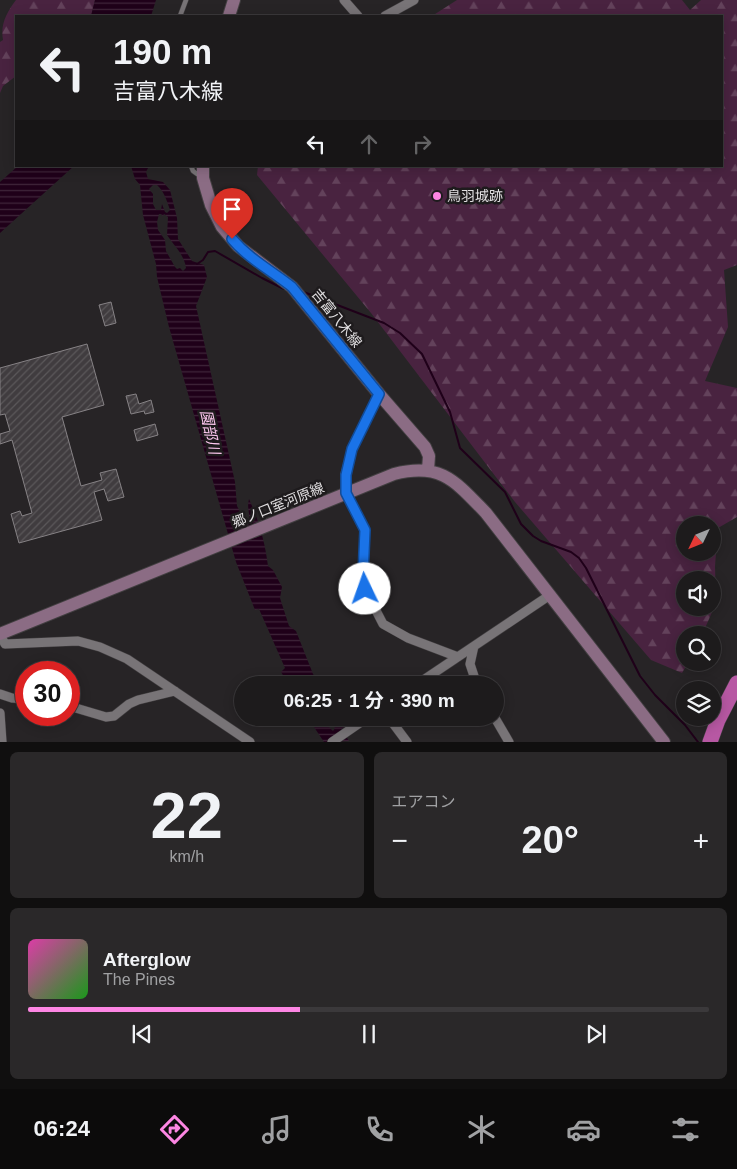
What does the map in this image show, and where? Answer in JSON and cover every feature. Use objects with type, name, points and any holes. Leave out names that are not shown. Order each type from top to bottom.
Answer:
[{"type":"highway","points":[[710,742],[718,720],[737,683]]},
{"type":"main road","points":[[230,15],[234,0]]},
{"type":"main road","name":"吉富八木線","points":[[203,172],[211,205],[222,228],[238,246],[296,292],[425,447],[429,456],[428,470]]},
{"type":"main road","name":"郷ノ口室河原線","points":[[0,635],[346,493],[402,472],[428,470],[457,483],[486,513],[664,742]]},
{"type":"street","points":[[344,0],[357,15]]},
{"type":"street","points":[[387,15],[414,0]]},
{"type":"street","points":[[379,394],[352,449],[346,475],[346,493],[365,530],[363,575],[365,589],[383,624],[408,638],[458,657]]},
{"type":"street","points":[[430,676],[550,595]]},
{"type":"street","points":[[0,635],[5,644],[78,641],[100,647],[127,659],[250,742]]},
{"type":"street","points":[[474,646],[470,664],[474,676]]},
{"type":"street","points":[[80,709],[106,717],[114,716],[129,704],[138,700],[175,691]]},
{"type":"street","points":[[0,694],[15,698]]},
{"type":"street","points":[[0,713],[2,742]]},
{"type":"street","points":[[332,742],[355,726]]},
{"type":"street","points":[[395,726],[407,742]]},
{"type":"street","points":[[499,726],[509,742]]},
{"type":"lane","points":[[180,15],[186,0]]},
{"type":"lane","points":[[191,167],[193,170],[203,172]]},
{"type":"green space","points":[[16,0],[95,0],[91,15],[15,15],[15,77],[3,86],[0,93],[0,42],[3,40],[2,29]]},
{"type":"green space","points":[[457,0],[682,0],[690,10],[701,0],[737,0],[737,265],[724,270],[728,327],[705,381],[737,388],[737,517],[721,526],[721,516],[676,516],[676,561],[715,561],[715,571],[676,571],[676,616],[710,616],[706,626],[676,626],[676,670],[651,660],[515,502],[371,313],[257,175],[258,167],[723,167],[723,15],[434,15]]},
{"type":"water","points":[[95,0],[156,0],[151,15],[91,15]]},
{"type":"water","points":[[17,167],[73,167],[0,233],[0,182]]},
{"type":"water","name":"園部川","points":[[131,167],[148,167],[146,172],[148,179],[163,182],[170,190],[177,218],[178,239],[192,261],[204,265],[207,277],[196,306],[235,482],[237,506],[248,527],[249,499],[261,532],[268,566],[273,570],[282,587],[280,598],[289,626],[296,631],[314,676],[283,676],[281,672],[285,668],[259,609],[255,610],[236,562],[169,327],[157,277],[156,264],[143,215],[140,185],[135,179]],"holes":[[[153,185],[157,185],[162,190],[170,210],[167,213],[162,204],[161,210],[156,210],[153,204],[153,194],[149,189]],[[159,214],[163,216],[164,214],[168,217],[167,235],[183,258],[186,268],[183,271],[175,267],[166,251],[165,240],[158,230]]]},
{"type":"water","points":[[328,726],[333,731],[335,728],[334,726],[345,726],[341,729],[349,741],[324,742],[314,727]]},
{"type":"building","points":[[111,302],[116,323],[105,326],[99,305]]},
{"type":"building","points":[[87,344],[104,405],[62,417],[81,486],[102,480],[100,473],[116,469],[124,497],[108,501],[104,489],[94,492],[102,520],[19,543],[11,514],[20,511],[22,516],[32,513],[12,440],[0,444],[0,434],[10,431],[5,414],[0,415],[0,368]]},
{"type":"building","points":[[136,394],[139,404],[151,400],[154,412],[145,414],[144,411],[131,414],[126,396]]},
{"type":"building","points":[[155,424],[158,435],[137,441],[134,430]]},
{"type":"waterway","points":[[197,264],[203,260],[208,252],[215,251],[284,289]]},
{"type":"waterway","points":[[301,291],[384,323],[400,333],[422,354],[450,412],[460,448],[505,492],[521,524],[533,536],[541,541],[571,552],[579,558],[586,568],[640,676],[698,742]]},
{"type":"place","name":"鳥羽城跡","points":[[437,196]]},
{"type":"route","points":[[232,239],[255,260],[292,287],[379,394],[352,449],[346,475],[346,493],[365,530],[363,575],[365,589]]}]
